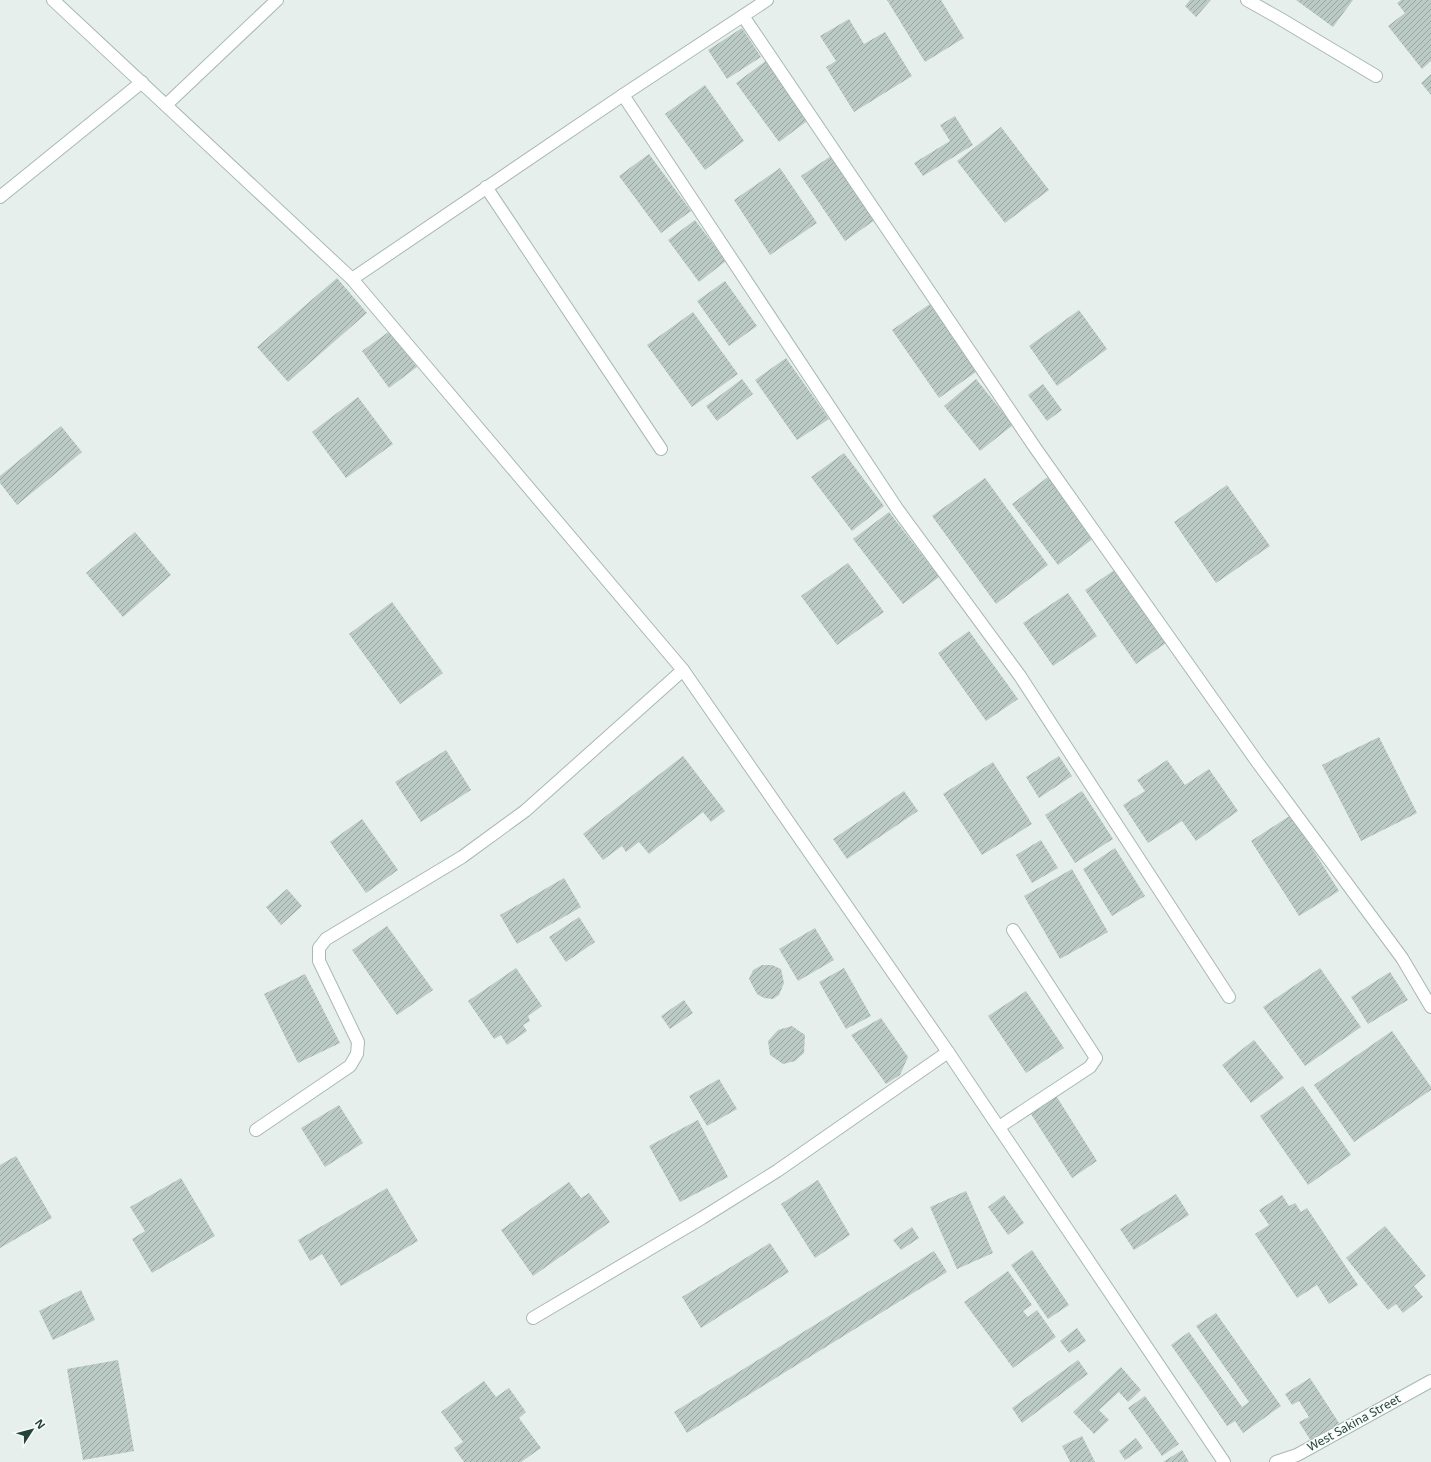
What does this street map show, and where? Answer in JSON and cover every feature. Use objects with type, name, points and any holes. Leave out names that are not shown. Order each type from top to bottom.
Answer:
[{"type":"street","points":[[54,0],[352,278],[683,670],[948,1052],[1224,1462]]},
{"type":"street","points":[[166,105],[277,0]]},
{"type":"street","points":[[352,278],[623,94],[767,0]]},
{"type":"street","points":[[1247,0],[1376,76]]},
{"type":"street","points":[[743,16],[1036,450],[1258,763],[1402,958],[1431,1007]]},
{"type":"street","points":[[0,197],[142,82]]},
{"type":"street","points":[[623,94],[898,510],[1020,676],[1229,997]]},
{"type":"street","points":[[486,187],[661,449]]},
{"type":"street","points":[[256,1130],[350,1066],[357,1054],[358,1042],[319,961],[319,948],[326,940],[462,857],[525,811],[683,670]]},
{"type":"street","points":[[999,1127],[1090,1066],[1096,1058],[1013,930]]},
{"type":"street","points":[[533,1318],[777,1172],[948,1052]]},
{"type":"street","name":"West Sakina Street","points":[[1276,1462],[1300,1458],[1431,1381]]},
{"type":"building","points":[[887,0],[941,0],[964,38],[925,62]]},
{"type":"building","points":[[1190,0],[1211,0],[1196,17],[1185,6]]},
{"type":"building","points":[[1296,0],[1353,0],[1333,27]]},
{"type":"building","points":[[1401,0],[1431,0],[1431,61],[1422,69],[1388,26],[1405,13],[1397,3]]},
{"type":"building","points":[[849,19],[864,44],[885,32],[912,76],[854,112],[826,67],[836,61],[820,36]]},
{"type":"building","points":[[742,28],[761,57],[727,79],[708,50]]},
{"type":"building","points":[[767,60],[810,119],[779,142],[736,83]]},
{"type":"building","points":[[1431,74],[1431,95],[1421,83]]},
{"type":"building","points":[[705,85],[744,141],[705,170],[665,114]]},
{"type":"building","points":[[955,116],[973,145],[923,176],[914,163],[950,141],[940,125]]},
{"type":"building","points":[[1001,127],[1049,190],[1005,223],[957,161]]},
{"type":"building","points":[[649,154],[691,211],[661,233],[619,176]]},
{"type":"building","points":[[831,156],[875,220],[845,241],[801,176]]},
{"type":"building","points":[[780,168],[817,223],[770,255],[734,200]]},
{"type":"building","points":[[695,220],[726,261],[699,282],[668,240]]},
{"type":"building","points":[[337,278],[367,313],[288,382],[257,347]]},
{"type":"building","points":[[725,281],[757,326],[729,346],[697,301]]},
{"type":"building","points":[[930,304],[976,372],[939,398],[892,330]]},
{"type":"building","points":[[1079,310],[1107,349],[1057,386],[1029,346]]},
{"type":"building","points":[[693,312],[738,374],[692,407],[647,345]]},
{"type":"building","points":[[390,331],[417,367],[389,388],[362,351]]},
{"type":"building","points":[[786,358],[829,419],[797,440],[755,380]]},
{"type":"building","points":[[742,379],[753,394],[717,421],[706,406]]},
{"type":"building","points":[[976,379],[1013,425],[980,451],[944,406]]},
{"type":"building","points":[[1043,384],[1062,410],[1047,421],[1028,395]]},
{"type":"building","points":[[358,397],[393,444],[346,478],[312,432]]},
{"type":"building","points":[[61,426],[82,452],[17,505],[0,483],[0,476]]},
{"type":"building","points":[[844,453],[884,506],[852,531],[811,477]]},
{"type":"building","points":[[1048,477],[1094,538],[1058,565],[1012,504]]},
{"type":"building","points":[[985,478],[1048,565],[996,604],[932,516]]},
{"type":"building","points":[[1227,485],[1270,546],[1216,583],[1174,522]]},
{"type":"building","points":[[889,512],[939,577],[903,604],[853,539]]},
{"type":"building","points":[[135,532],[171,575],[123,617],[86,573]]},
{"type":"building","points":[[848,563],[884,612],[837,645],[801,596]]},
{"type":"building","points":[[1116,569],[1166,643],[1136,664],[1085,590]]},
{"type":"building","points":[[1068,593],[1097,636],[1053,666],[1023,623]]},
{"type":"building","points":[[392,602],[443,673],[400,704],[349,634]]},
{"type":"building","points":[[969,631],[1018,699],[986,721],[938,653]]},
{"type":"building","points":[[1379,737],[1417,813],[1361,841],[1322,765]]},
{"type":"building","points":[[446,750],[471,790],[421,822],[395,782]]},
{"type":"building","points":[[683,756],[725,811],[711,822],[703,812],[649,854],[639,842],[626,852],[622,846],[603,860],[583,834]]},
{"type":"building","points":[[1059,756],[1072,776],[1039,798],[1026,777]]},
{"type":"building","points":[[1167,760],[1185,785],[1209,769],[1238,811],[1196,841],[1182,821],[1148,843],[1123,805],[1145,791],[1137,780]]},
{"type":"building","points":[[993,762],[1032,824],[982,855],[943,794]]},
{"type":"building","points":[[904,791],[918,811],[847,859],[833,839]]},
{"type":"building","points":[[1082,791],[1113,839],[1075,863],[1045,815]]},
{"type":"building","points":[[1291,815],[1339,891],[1299,916],[1251,841]]},
{"type":"building","points":[[362,819],[398,870],[366,893],[330,842]]},
{"type":"building","points":[[1041,840],[1058,868],[1032,883],[1016,855]]},
{"type":"building","points":[[1115,848],[1145,896],[1112,916],[1083,869]]},
{"type":"building","points":[[1072,869],[1108,932],[1060,959],[1024,896]]},
{"type":"building","points":[[564,878],[581,907],[517,944],[500,915]]},
{"type":"building","points":[[287,889],[302,906],[281,925],[266,907]]},
{"type":"building","points":[[579,917],[595,942],[566,962],[549,937]]},
{"type":"building","points":[[387,926],[433,990],[397,1015],[352,950]]},
{"type":"building","points":[[815,928],[834,960],[798,981],[779,949]]},
{"type":"building","points":[[762,965],[772,965],[781,969],[784,983],[779,995],[773,999],[764,998],[757,994],[749,979],[753,970]]},
{"type":"building","points":[[516,968],[542,1006],[528,1016],[530,1021],[523,1025],[527,1031],[507,1045],[501,1035],[494,1039],[468,1001]]},
{"type":"building","points":[[844,968],[871,1016],[846,1029],[819,982]]},
{"type":"building","points":[[1320,968],[1361,1027],[1305,1066],[1263,1007]]},
{"type":"building","points":[[1390,972],[1408,1000],[1368,1024],[1351,997]]},
{"type":"building","points":[[305,974],[340,1043],[298,1063],[264,994]]},
{"type":"building","points":[[1026,991],[1064,1048],[1026,1073],[988,1016]]},
{"type":"building","points":[[684,1000],[693,1013],[670,1029],[661,1016]]},
{"type":"building","points":[[881,1018],[908,1057],[900,1075],[886,1084],[851,1035]]},
{"type":"building","points":[[792,1026],[805,1035],[804,1053],[795,1061],[783,1064],[770,1055],[768,1041],[778,1030]]},
{"type":"building","points":[[1392,1031],[1431,1087],[1431,1090],[1354,1142],[1314,1085]]},
{"type":"building","points":[[1254,1040],[1284,1078],[1251,1103],[1222,1065]]},
{"type":"building","points":[[719,1079],[737,1109],[707,1126],[689,1096]]},
{"type":"building","points":[[1303,1086],[1351,1155],[1308,1185],[1260,1116]]},
{"type":"building","points":[[1055,1094],[1097,1161],[1072,1178],[1029,1111]]},
{"type":"building","points":[[339,1105],[363,1143],[325,1167],[301,1128]]},
{"type":"building","points":[[698,1120],[728,1177],[680,1202],[649,1146]]},
{"type":"building","points":[[16,1156],[52,1218],[0,1248],[0,1165]]},
{"type":"building","points":[[181,1178],[215,1236],[152,1273],[132,1239],[145,1231],[130,1207]]},
{"type":"building","points":[[818,1180],[850,1235],[815,1258],[781,1204]]},
{"type":"building","points":[[569,1182],[581,1198],[589,1193],[610,1222],[533,1276],[501,1230]]},
{"type":"building","points":[[387,1188],[418,1241],[341,1286],[322,1254],[310,1261],[298,1240]]},
{"type":"building","points":[[966,1191],[993,1253],[957,1269],[930,1207]]},
{"type":"building","points":[[1176,1194],[1189,1215],[1134,1250],[1120,1229]]},
{"type":"building","points":[[1004,1195],[1024,1223],[1008,1235],[988,1207]]},
{"type":"building","points":[[1282,1195],[1289,1206],[1295,1203],[1301,1212],[1307,1208],[1358,1285],[1329,1304],[1317,1285],[1297,1298],[1255,1234],[1269,1225],[1259,1210]]},
{"type":"building","points":[[1385,1226],[1426,1276],[1414,1286],[1423,1297],[1403,1313],[1396,1304],[1388,1310],[1346,1258]]},
{"type":"building","points":[[912,1227],[919,1238],[901,1250],[893,1240]]},
{"type":"building","points":[[770,1243],[789,1272],[701,1328],[682,1297]]},
{"type":"building","points":[[1032,1250],[1069,1305],[1048,1319],[1011,1265]]},
{"type":"building","points":[[934,1251],[947,1272],[687,1433],[674,1412]]},
{"type":"building","points":[[1008,1271],[1032,1305],[1023,1311],[1028,1317],[1037,1310],[1056,1337],[1013,1368],[964,1302]]},
{"type":"building","points":[[81,1290],[95,1320],[53,1340],[39,1311]]},
{"type":"building","points":[[1216,1313],[1281,1406],[1243,1433],[1235,1421],[1227,1426],[1171,1345],[1189,1332],[1242,1407],[1249,1402],[1196,1326]]},
{"type":"building","points":[[1077,1328],[1086,1341],[1069,1353],[1060,1341]]},
{"type":"building","points":[[118,1360],[134,1451],[83,1460],[67,1369]]},
{"type":"building","points":[[1078,1360],[1088,1374],[1022,1423],[1012,1408]]},
{"type":"building","points":[[1121,1367],[1141,1390],[1128,1402],[1119,1392],[1099,1410],[1109,1420],[1094,1434],[1073,1412]]},
{"type":"building","points":[[1310,1378],[1339,1423],[1311,1441],[1299,1422],[1309,1417],[1299,1401],[1292,1405],[1285,1394]]},
{"type":"building","points":[[484,1381],[496,1397],[509,1388],[526,1412],[519,1418],[541,1448],[521,1462],[464,1462],[454,1448],[463,1442],[441,1412]]},
{"type":"building","points":[[1145,1396],[1179,1444],[1162,1456],[1128,1408]]},
{"type":"building","points":[[1082,1436],[1095,1462],[1070,1462],[1062,1446]]},
{"type":"building","points":[[1136,1438],[1143,1448],[1125,1460],[1119,1451]]},
{"type":"building","points":[[1182,1450],[1189,1462],[1163,1462]]}]
